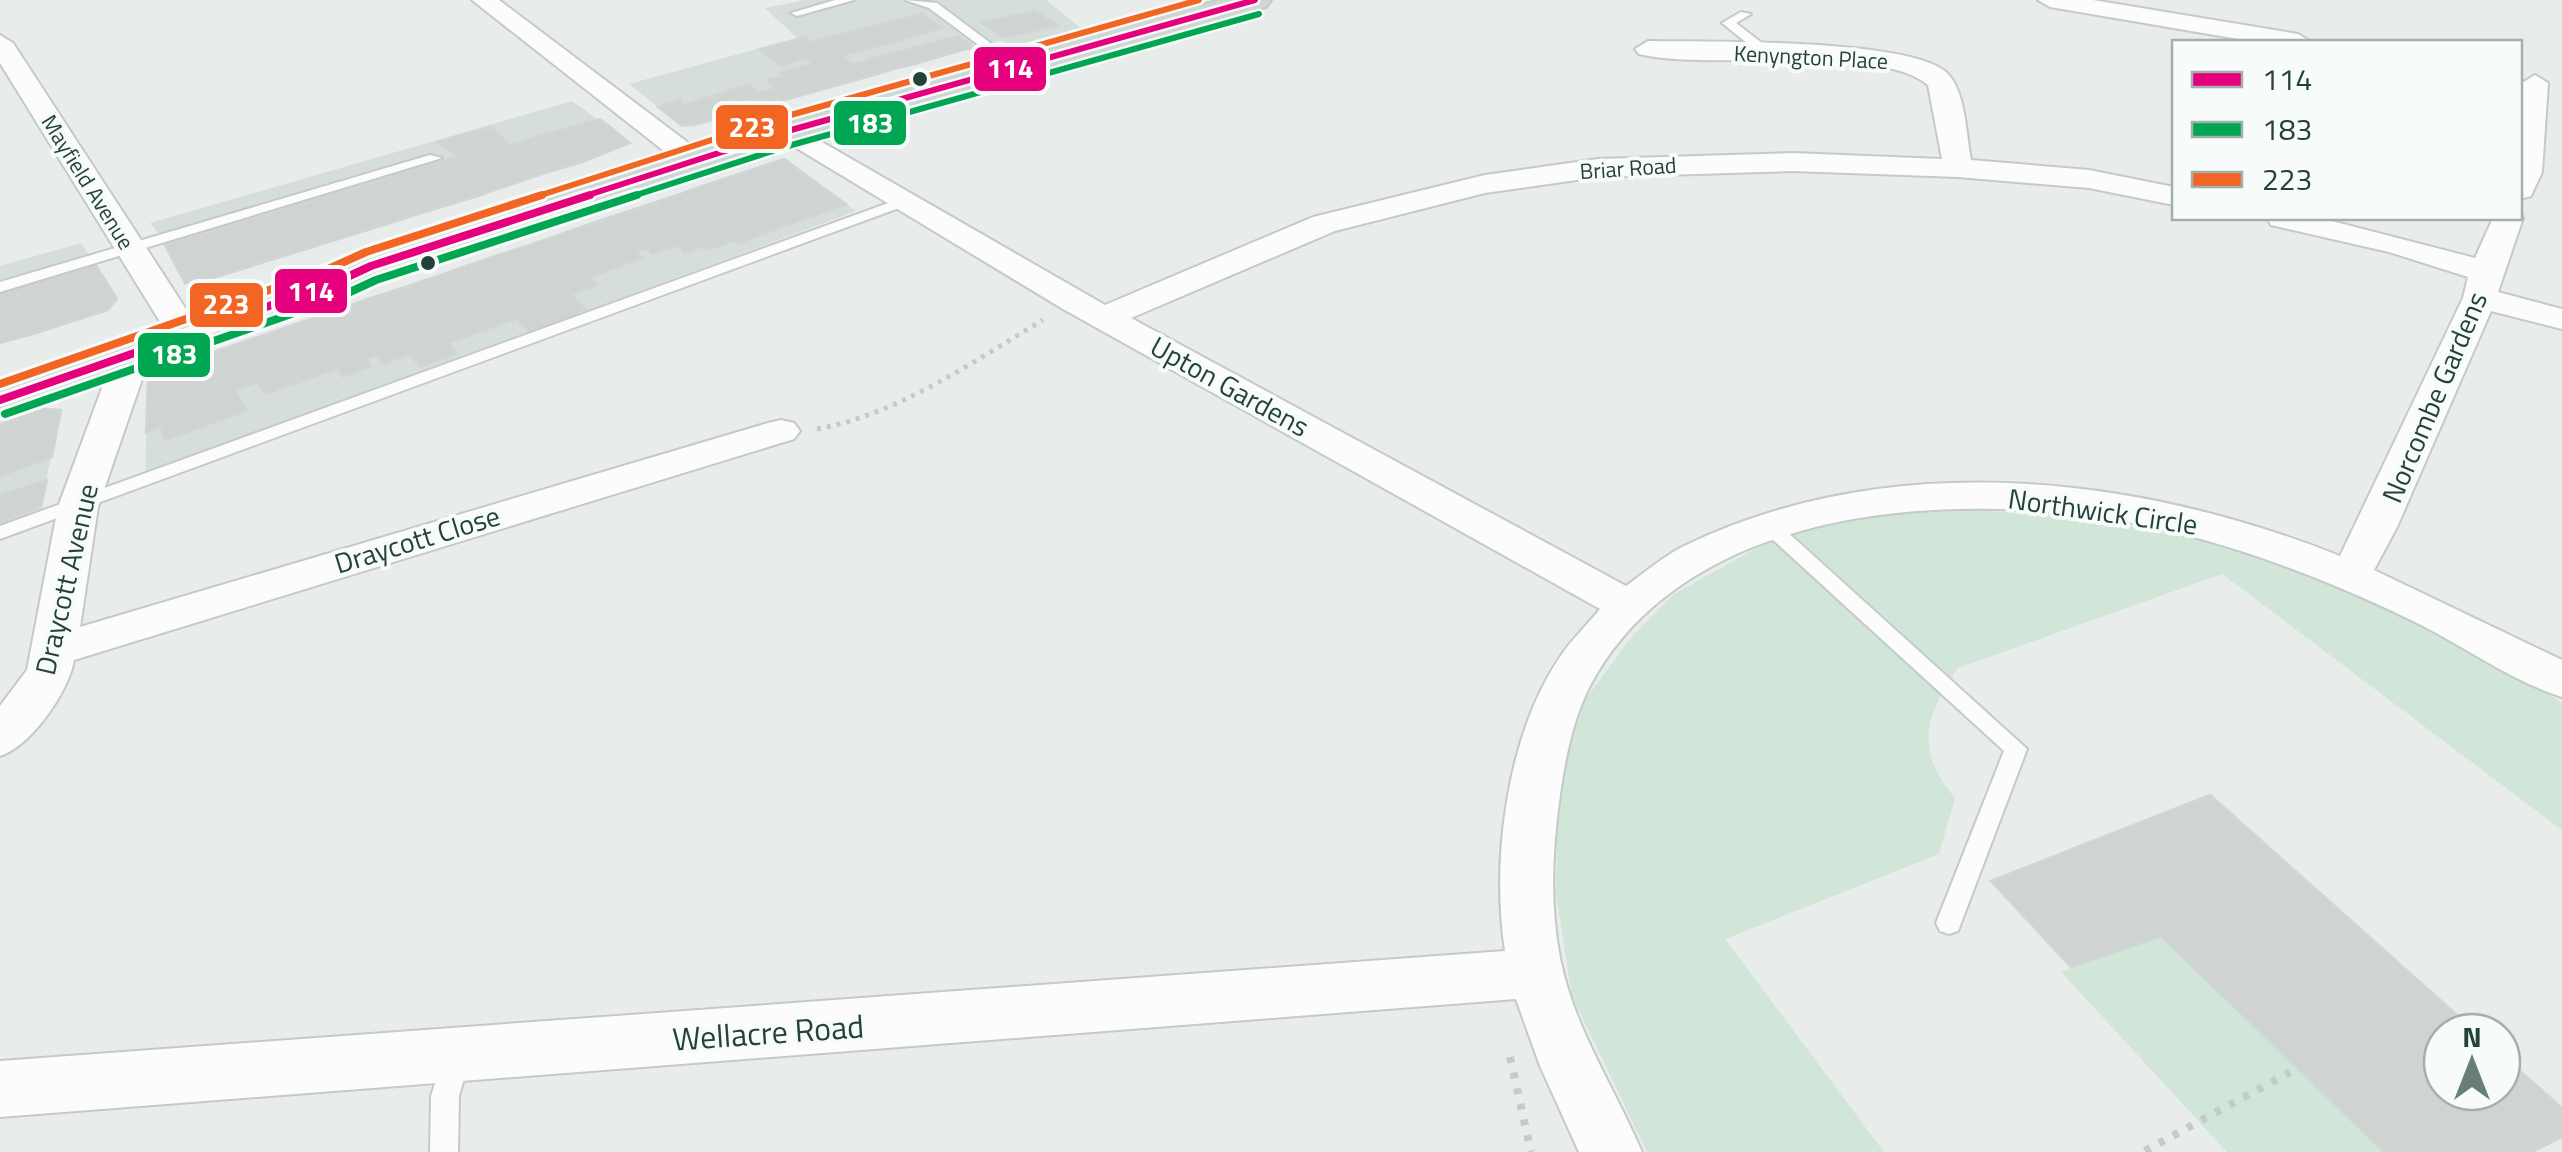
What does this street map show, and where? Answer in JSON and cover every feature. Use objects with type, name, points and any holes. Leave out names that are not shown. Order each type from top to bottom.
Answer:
[{"type":"main road","points":[[0,400],[332,284],[371,266],[693,160],[1255,0]]},
{"type":"main road","points":[[0,377],[321,271],[371,266]]},
{"type":"street","points":[[484,0],[693,160]]},
{"type":"street","points":[[2050,0],[2286,40]]},
{"type":"street","name":"Mayfield Avenue","points":[[0,43],[176,320]]},
{"type":"street","name":"Kenyngton Place","points":[[1648,49],[1856,58],[1924,68],[1938,79],[1958,168]]},
{"type":"street","points":[[2522,185],[2539,83]]},
{"type":"street","name":"Upton Gardens","points":[[784,132],[1090,310],[1627,604]]},
{"type":"street","name":"Briar Road","points":[[1090,310],[1324,224],[1485,184],[1598,168],[1793,162],[1958,168],[2089,180],[2172,196]]},
{"type":"street","points":[[2291,220],[2398,245],[2562,319]]},
{"type":"street","name":"Norcombe Gardens","points":[[2351,573],[2377,527],[2483,285],[2507,220]]},
{"type":"street","name":"Draycott Avenue","points":[[0,738],[38,693],[55,650],[78,507],[133,354]]},
{"type":"street","name":"Draycott Close","points":[[55,650],[781,431]]},
{"type":"street","name":"Northwick Circle","points":[[1611,1152],[1582,1099],[1536,973],[1526,880],[1529,788],[1549,722],[1577,666],[1627,604],[1703,554],[1767,524],[1861,501],[1918,495],[2036,497],[2123,509],[2222,529],[2351,573],[2444,615],[2562,680]]},
{"type":"street","name":"Wellacre Road","points":[[7,1088],[1536,973]]},
{"type":"lane","points":[[797,13],[848,0]]},
{"type":"lane","points":[[911,0],[934,6],[1015,66]]},
{"type":"lane","points":[[1745,14],[1728,23],[1767,53]]},
{"type":"lane","points":[[0,287],[434,158]]},
{"type":"lane","points":[[0,533],[902,202]]},
{"type":"lane","points":[[1767,524],[2016,749],[1949,923]]},
{"type":"lane","points":[[444,1152],[445,1096],[457,1056]]},
{"type":"path","points":[[781,431],[832,428],[1090,310]]},
{"type":"path","points":[[2145,1151],[2290,1072]]},
{"type":"shaded area","points":[[805,0],[1046,0],[1082,29],[1013,48],[1001,41],[975,47],[693,127],[682,126],[629,84],[797,38],[765,8]]},
{"type":"shaded area","points":[[572,101],[630,143],[475,197],[200,282],[150,223]]},
{"type":"shaded area","points":[[784,159],[856,211],[145,475],[148,378],[156,372]]},
{"type":"shaded area","points":[[81,243],[117,299],[108,310],[0,343],[0,266]]},
{"type":"shaded area","points":[[44,409],[61,410],[37,522],[0,535],[0,424]]},
{"type":"green space","points":[[1963,510],[2114,523],[2189,536],[2263,555],[2344,586],[2477,651],[2562,703],[2562,830],[2222,574],[1958,668],[1938,702],[1929,733],[1934,764],[1955,798],[1939,854],[1725,939],[1884,1152],[1647,1152],[1572,996],[1556,895],[1558,785],[1585,700],[1632,636],[1674,594],[1755,549],[1793,532],[1869,513]]},
{"type":"green space","points":[[2161,936],[2384,1152],[2227,1152],[2061,972]]},
{"type":"building","points":[[1035,11],[1057,25],[1003,38],[982,23]]},
{"type":"building","points":[[921,14],[942,28],[842,56],[867,77],[806,94],[779,73],[812,64],[806,58],[781,66],[760,49],[806,37],[811,42]]},
{"type":"building","points":[[958,36],[975,47],[955,52],[938,41]]},
{"type":"building","points":[[938,41],[955,52],[935,58],[919,46]]},
{"type":"building","points":[[919,46],[935,58],[915,64],[899,52]]},
{"type":"building","points":[[899,52],[915,64],[894,69],[878,57]]},
{"type":"building","points":[[878,57],[894,69],[867,77],[851,65]]},
{"type":"building","points":[[783,76],[806,94],[781,101],[768,91],[776,88],[767,80]]},
{"type":"building","points":[[749,85],[759,93],[768,91],[781,101],[758,108],[735,89]]},
{"type":"building","points":[[735,89],[758,108],[734,115],[715,95]]},
{"type":"building","points":[[712,96],[734,115],[682,126],[658,107],[680,100],[684,105]]},
{"type":"building","points":[[600,119],[630,143],[582,162],[549,133]]},
{"type":"building","points":[[491,127],[542,174],[501,188],[438,142]]},
{"type":"building","points":[[549,133],[582,162],[562,168],[529,139]]},
{"type":"building","points":[[529,139],[562,168],[542,174],[510,145]]},
{"type":"building","points":[[455,157],[501,188],[475,197],[437,163]]},
{"type":"building","points":[[784,159],[846,204],[784,226],[724,179]]},
{"type":"building","points":[[437,163],[475,197],[415,215],[386,178]]},
{"type":"building","points":[[386,178],[415,215],[384,225],[352,189]]},
{"type":"building","points":[[724,179],[784,226],[763,234],[703,186]]},
{"type":"building","points":[[703,186],[763,234],[738,243],[680,194]]},
{"type":"building","points":[[352,189],[384,225],[358,233],[324,197]]},
{"type":"building","points":[[680,194],[736,240],[708,250],[653,203]]},
{"type":"building","points":[[324,197],[358,233],[200,282],[185,283],[165,245]]},
{"type":"building","points":[[653,203],[703,246],[685,253],[677,245],[668,249],[626,212]]},
{"type":"building","points":[[626,212],[668,249],[652,254],[646,248],[635,252],[601,220]]},
{"type":"building","points":[[601,220],[642,258],[617,267],[576,229]]},
{"type":"building","points":[[576,229],[617,267],[590,277],[550,238]]},
{"type":"building","points":[[550,238],[598,285],[571,294],[524,247]]},
{"type":"building","points":[[524,247],[587,311],[560,321],[498,255]]},
{"type":"building","points":[[498,255],[560,321],[529,332],[469,265]]},
{"type":"building","points":[[95,264],[117,299],[108,310],[33,334],[15,288]]},
{"type":"building","points":[[469,265],[517,318],[482,331],[435,277]]},
{"type":"building","points":[[435,277],[482,331],[448,343],[402,288]]},
{"type":"building","points":[[15,288],[33,334],[0,343],[0,293]]},
{"type":"building","points":[[402,288],[457,354],[420,367],[368,299]]},
{"type":"building","points":[[368,299],[410,354],[383,364],[376,355],[366,359],[331,312]]},
{"type":"building","points":[[331,312],[371,366],[343,377],[338,368],[299,382],[267,334]]},
{"type":"building","points":[[267,334],[299,382],[265,394],[234,345]]},
{"type":"building","points":[[234,345],[257,382],[235,390],[247,410],[218,421],[184,362]]},
{"type":"building","points":[[184,362],[218,421],[165,440],[160,426],[146,432],[148,378]]},
{"type":"building","points":[[44,409],[61,410],[52,457],[0,476],[0,424]]},
{"type":"building","points":[[47,480],[41,507],[0,522],[0,495]]},
{"type":"building","points":[[2210,795],[2454,1012],[2422,1012],[2422,1112],[2522,1112],[2522,1073],[2562,1108],[2562,1137],[2532,1152],[2384,1152],[2161,936],[2071,967],[1991,881]]},
{"type":"transit line","name":"223","points":[[0,384],[326,270],[366,252],[780,118],[1199,0]]},
{"type":"transit line","name":"114","points":[[0,400],[332,284],[371,266],[784,132],[1255,0]]},
{"type":"transit line","name":"183","points":[[5,414],[337,298],[376,280],[788,146],[1259,14]]}]
